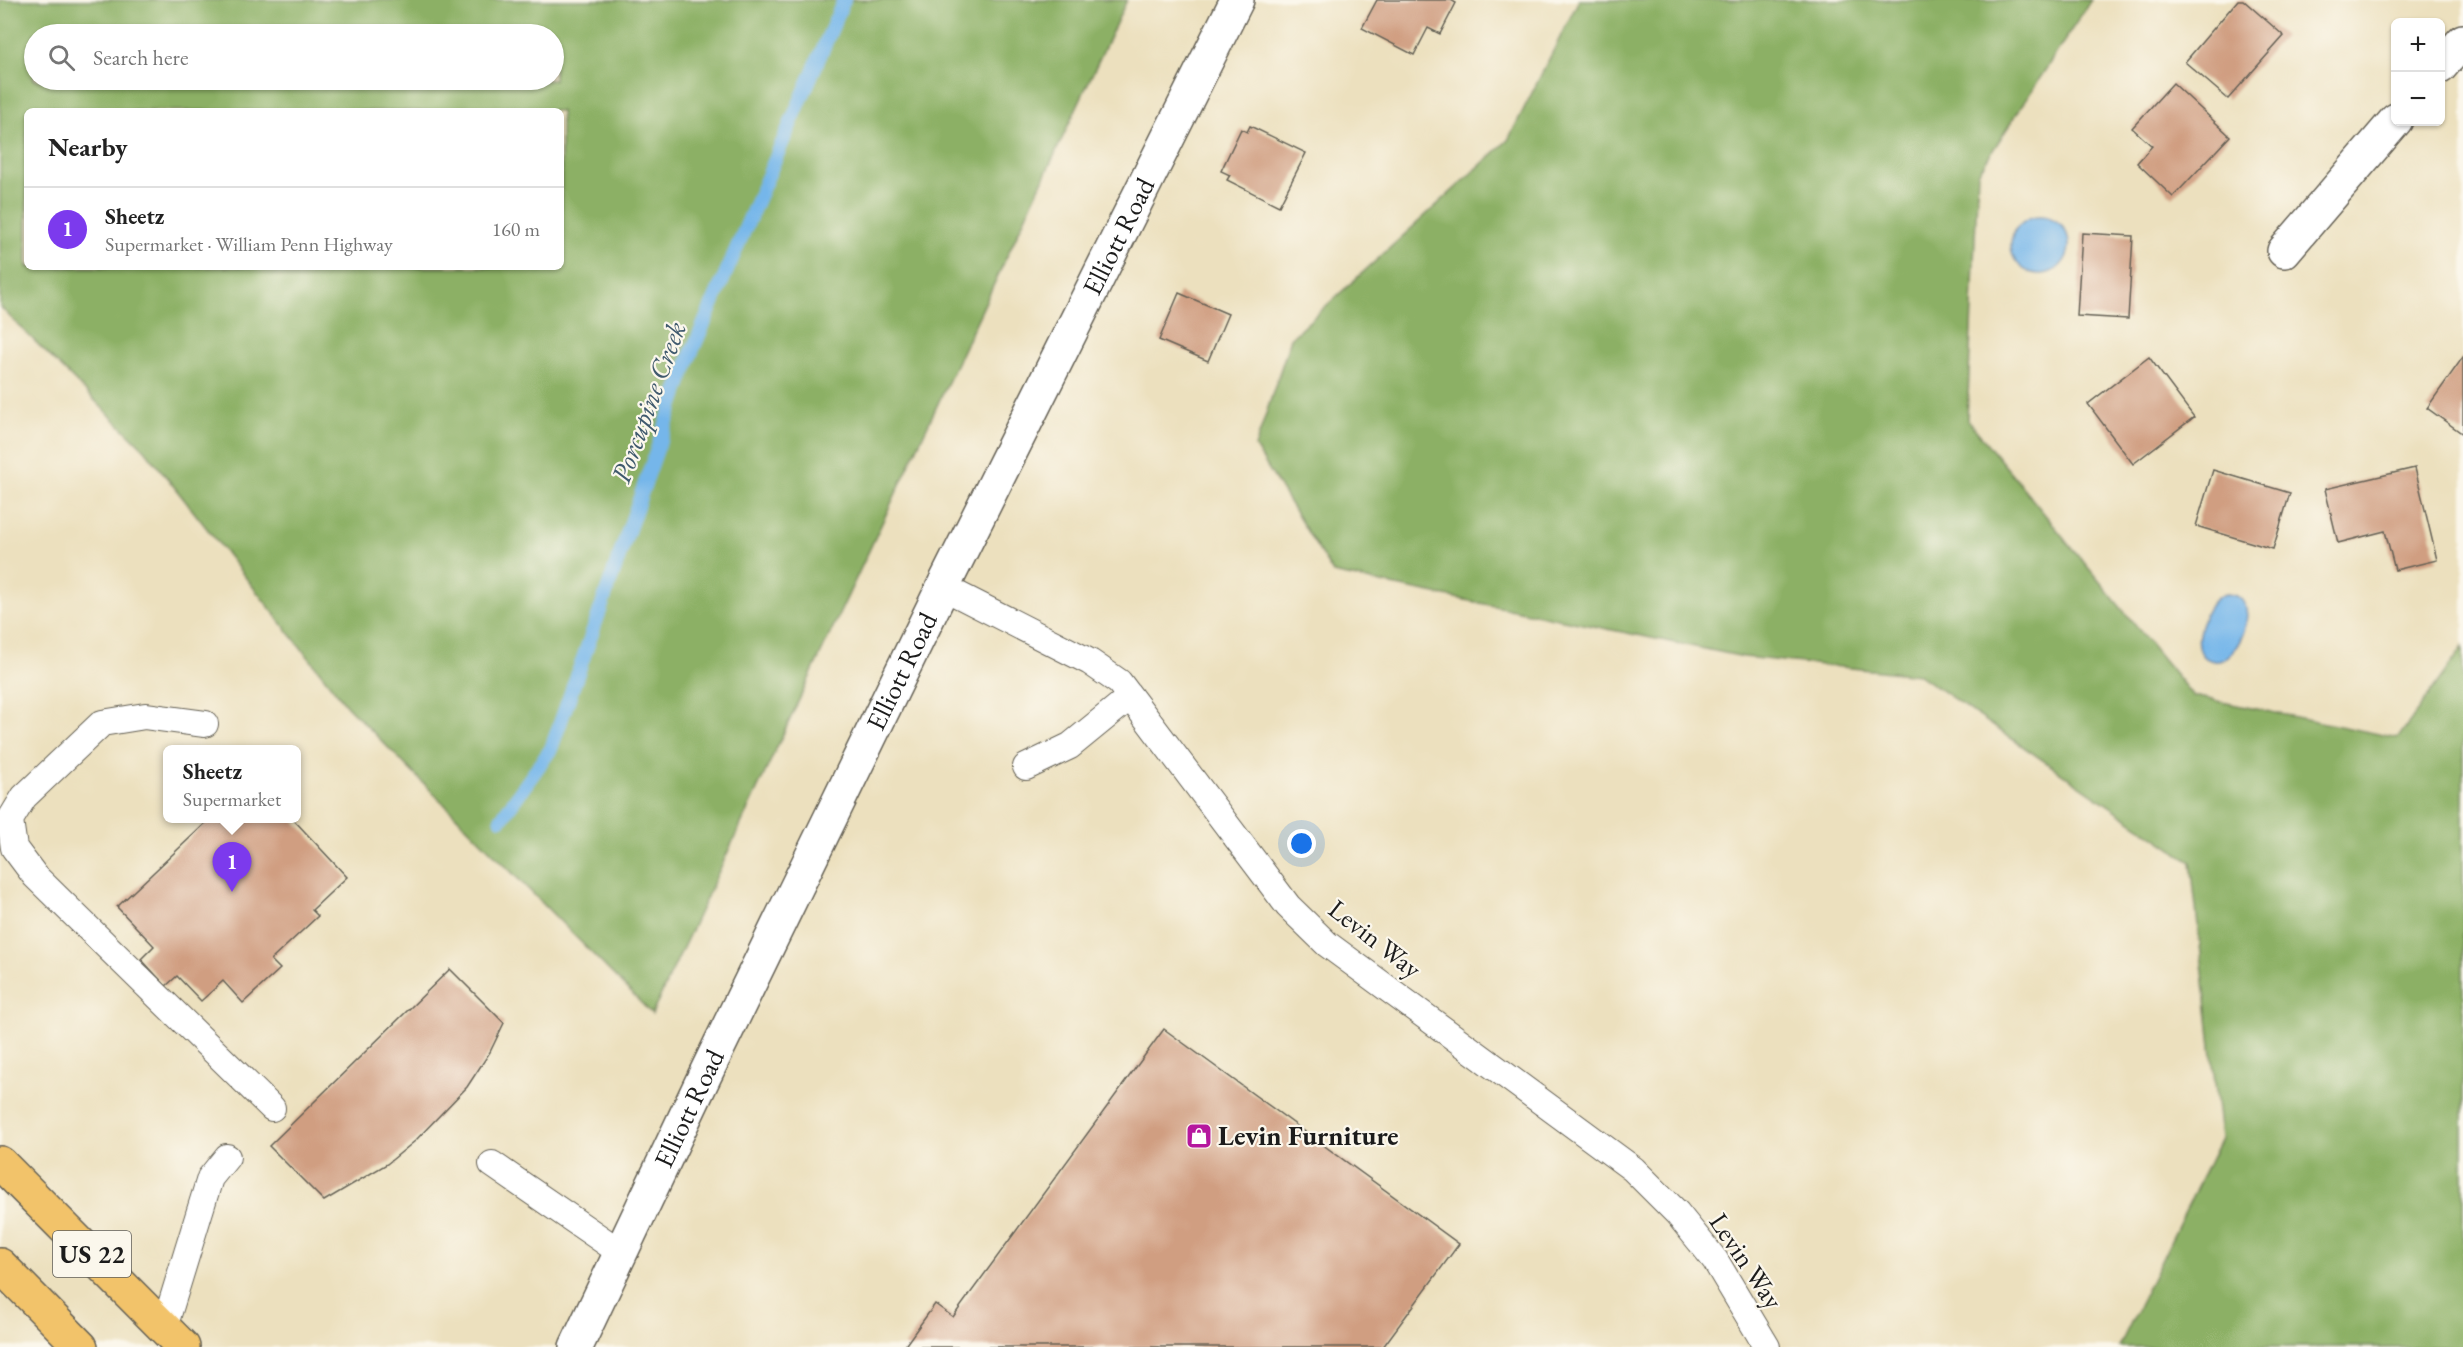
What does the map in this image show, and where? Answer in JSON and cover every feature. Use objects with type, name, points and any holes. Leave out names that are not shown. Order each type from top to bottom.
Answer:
[{"type":"highway","name":"US 22","points":[[0,1162],[173,1337]]},
{"type":"highway","name":"US 22","points":[[0,1265],[81,1347]]},
{"type":"street","name":"Elliott Road","points":[[576,1347],[943,587],[1237,0]]},
{"type":"street","points":[[2445,62],[2463,41]]},
{"type":"street","points":[[2284,251],[2391,126]]},
{"type":"lane","name":"Levin Way","points":[[943,587],[1090,662],[1119,682],[1288,906],[1327,944],[1633,1169],[1677,1213],[1715,1260],[1767,1347]]},
{"type":"lane","points":[[1026,767],[1070,746],[1130,697]]},
{"type":"lane","points":[[205,724],[145,716],[102,723],[24,797],[10,820],[14,848],[35,876],[272,1108]]},
{"type":"lane","points":[[173,1337],[210,1178],[227,1157]]},
{"type":"lane","points":[[492,1164],[620,1252]]},
{"type":"green space","points":[[0,0],[1127,0],[652,1014],[347,706],[145,450],[0,307]]},
{"type":"green space","points":[[1579,0],[2091,0],[1978,173],[1967,419],[2193,696],[2398,738],[2463,647],[2463,1347],[2119,1347],[2221,1138],[2191,862],[1919,675],[1744,657],[1333,573],[1255,447],[1291,338],[1508,140]]},
{"type":"water","points":[[2040,216],[2056,221],[2064,229],[2069,245],[2064,261],[2056,269],[2040,274],[2024,269],[2016,261],[2011,245],[2016,229],[2024,221]]},
{"type":"water","points":[[2225,594],[2238,597],[2245,605],[2247,616],[2245,629],[2232,652],[2223,659],[2214,661],[2206,658],[2201,652],[2199,635],[2208,608],[2215,599]]},
{"type":"building","points":[[1377,0],[1451,0],[1456,3],[1440,34],[1428,28],[1414,55],[1362,28]]},
{"type":"building","points":[[2238,0],[2243,0],[2284,36],[2228,99],[2185,62]]},
{"type":"building","points":[[2173,83],[2230,136],[2173,197],[2137,163],[2152,146],[2132,128]]},
{"type":"building","points":[[1250,126],[1306,153],[1279,206],[1227,180],[1230,175],[1221,171],[1241,129],[1247,132]]},
{"type":"building","points":[[2082,233],[2133,236],[2128,319],[2077,316]]},
{"type":"building","points":[[1179,293],[1228,314],[1208,361],[1159,340]]},
{"type":"building","points":[[2149,357],[2194,417],[2133,464],[2088,404]]},
{"type":"building","points":[[2463,357],[2463,434],[2427,408]]},
{"type":"building","points":[[2415,468],[2437,560],[2395,570],[2385,531],[2338,543],[2325,489]]},
{"type":"building","points":[[2213,470],[2290,493],[2273,549],[2196,526]]},
{"type":"building","points":[[206,823],[297,823],[347,877],[312,910],[318,916],[271,960],[280,969],[243,1003],[223,981],[201,1001],[177,976],[166,986],[141,959],[154,946],[117,907]]},
{"type":"building","points":[[450,969],[504,1023],[490,1052],[467,1087],[415,1141],[387,1164],[324,1201],[269,1146]]},
{"type":"building","name":"Levin Furniture","points":[[1164,1029],[1459,1244],[1383,1347],[904,1347],[935,1304],[953,1317]]},
{"type":"waterway","name":"Porcupine Creek","points":[[501,819],[551,749],[690,356],[844,0]]},
{"type":"place","name":"Sheetz","points":[[232,892]]},
{"type":"place","name":"Levin Furniture","points":[[1199,1136]]}]
